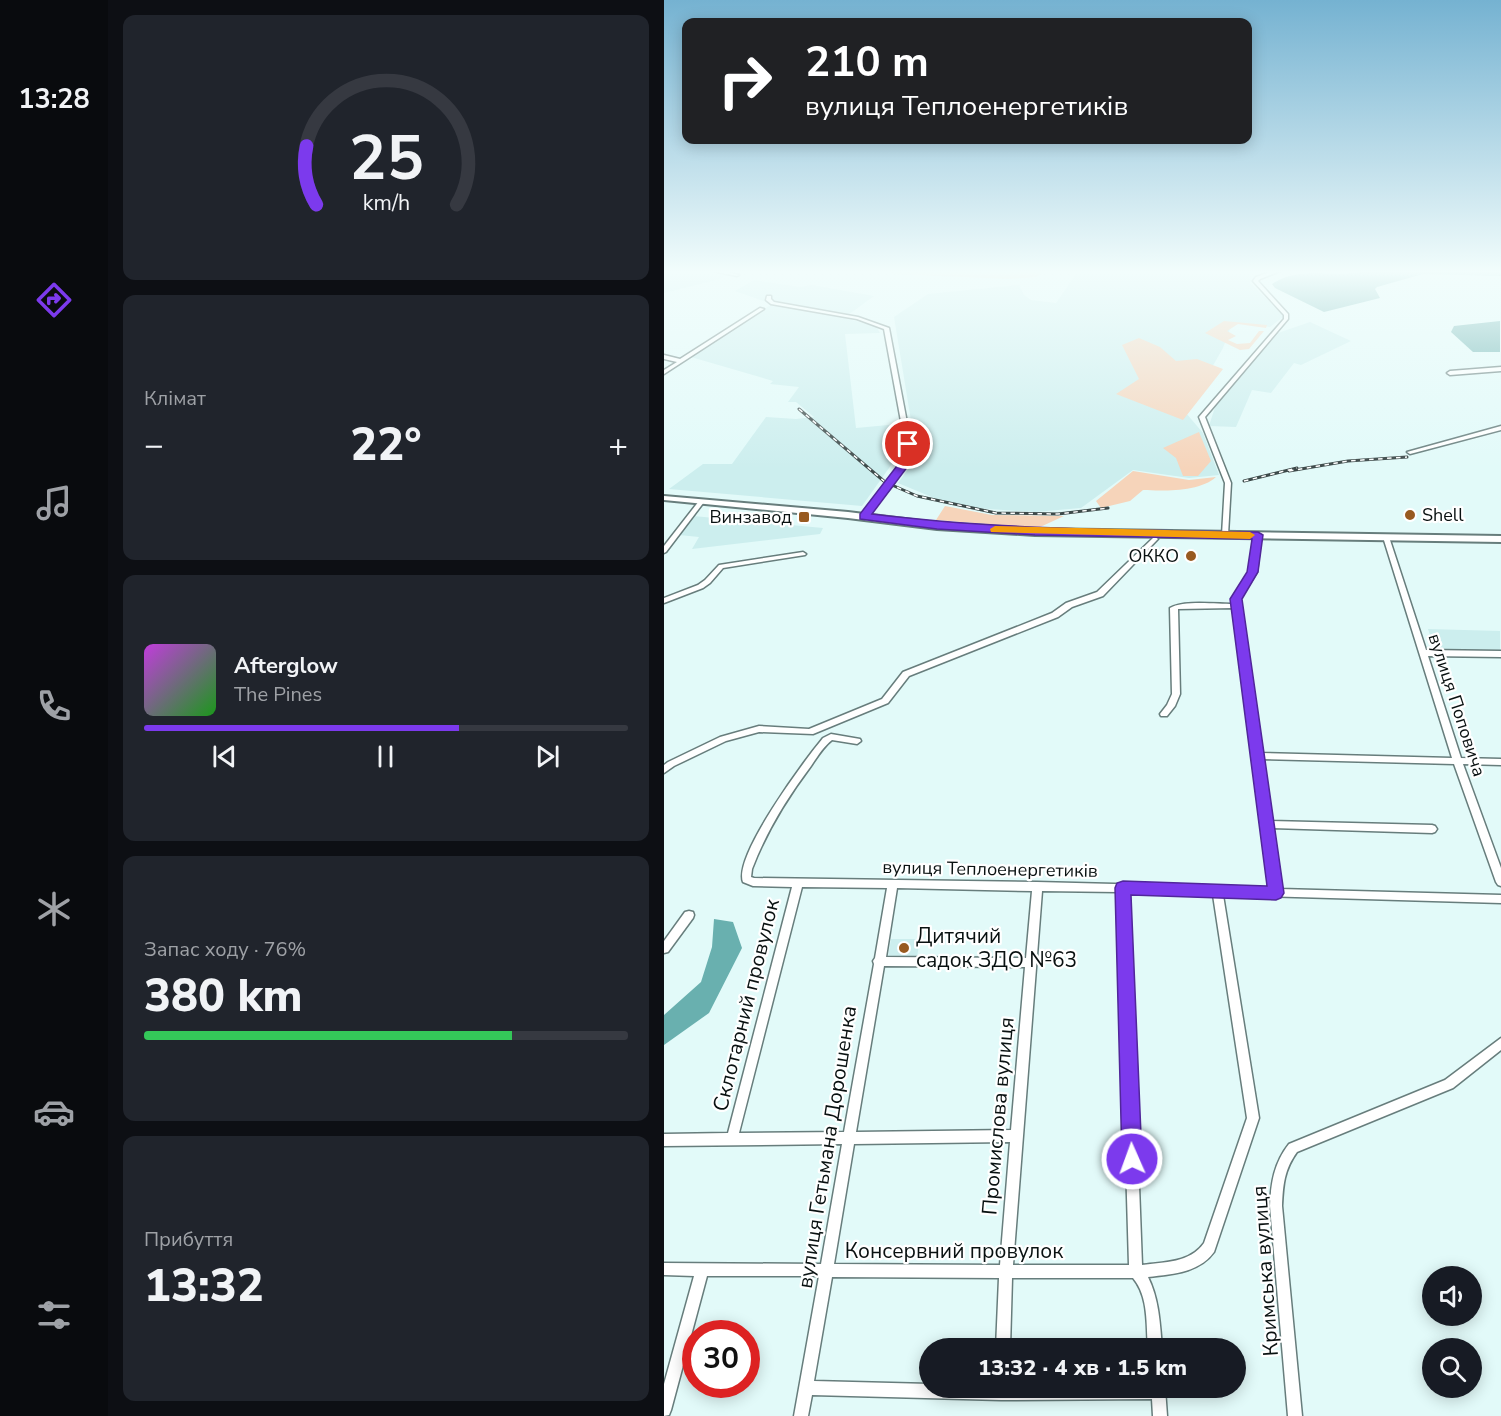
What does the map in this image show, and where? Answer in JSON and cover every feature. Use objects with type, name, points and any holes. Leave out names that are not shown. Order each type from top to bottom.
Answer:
[{"type":"main road","points":[[664,498],[1035,532],[1501,539]]},
{"type":"street","points":[[664,372],[720,336]]},
{"type":"street","points":[[864,516],[890,485],[910,454],[888,336]]},
{"type":"street","points":[[1225,535],[1228,483],[1202,417],[1271,336]]},
{"type":"street","points":[[664,357],[681,361]]},
{"type":"street","points":[[1450,373],[1501,369]]},
{"type":"street","points":[[1410,452],[1501,428]]},
{"type":"street","points":[[664,551],[701,502]]},
{"type":"street","points":[[1258,535],[1253,572],[1237,597],[1237,606],[1276,893]]},
{"type":"street","name":"вулиця Поповича","points":[[1386,537],[1458,761],[1501,882]]},
{"type":"street","points":[[664,770],[671,764],[723,739],[759,729],[810,732],[885,701],[906,674],[1055,615],[1069,605],[1100,594],[1155,539]]},
{"type":"street","points":[[664,601],[706,584],[712,578],[715,570],[721,566],[803,554]]},
{"type":"street","points":[[1164,714],[1171,706],[1176,694],[1174,608],[1180,606],[1237,606]]},
{"type":"street","points":[[1423,653],[1501,654]]},
{"type":"street","name":"вулиця Теплоенергетиків","points":[[857,741],[831,737],[826,740],[776,808],[745,876],[746,879],[753,882],[1217,890],[1501,899]]},
{"type":"street","points":[[1259,756],[1501,762]]},
{"type":"street","points":[[1267,824],[1432,829]]},
{"type":"street","name":"Склотарний провулок","points":[[732,1138],[798,882]]},
{"type":"street","name":"вулиця Гетьмана Дорошенка","points":[[801,1416],[851,1138],[878,961],[893,884]]},
{"type":"street","name":"Промислова вулиця","points":[[1003,1338],[1006,1271],[1037,886]]},
{"type":"street","points":[[1123,888],[1136,1272],[1145,1280],[1154,1338]]},
{"type":"street","name":"Консервний провулок","points":[[664,1269],[1136,1272],[1191,1263],[1207,1253],[1253,1118],[1217,890]]},
{"type":"street","points":[[664,949],[689,915]]},
{"type":"street","points":[[878,961],[1032,963]]},
{"type":"street","name":"Кримська вулиця","points":[[1295,1416],[1276,1206],[1277,1178],[1282,1160],[1293,1148],[1449,1084],[1501,1042]]},
{"type":"street","points":[[664,1140],[1017,1136]]},
{"type":"street","points":[[664,1410],[702,1269]]},
{"type":"street","points":[[806,1388],[919,1389]]},
{"type":"street","points":[[1159,1398],[1160,1416]]},
{"type":"shaded area","points":[[723,336],[845,336],[856,428],[899,424],[900,438],[894,461],[862,506],[669,489],[703,464],[732,464],[766,417],[796,419],[814,417],[796,402],[788,402],[799,387],[770,384],[773,381],[691,357]]},
{"type":"shaded area","points":[[897,336],[1227,336],[1223,348],[1186,413],[1203,433],[1219,475],[1189,478],[1133,470],[1081,508],[1035,512],[974,508],[934,498],[898,483],[917,457]]},
{"type":"shaded area","points":[[1211,336],[1236,336],[1228,340],[1237,344],[1250,343],[1255,336],[1260,336],[1249,349],[1240,350]]},
{"type":"shaded area","points":[[1273,336],[1340,336],[1351,341],[1301,365],[1294,363],[1271,393],[1252,390],[1236,427],[1209,426],[1216,404]]},
{"type":"shaded area","points":[[1139,338],[1160,347],[1176,361],[1197,359],[1223,369],[1183,420],[1116,394],[1139,379],[1122,345]]},
{"type":"shaded area","points":[[1199,432],[1211,461],[1198,476],[1183,476],[1176,458],[1163,448]]},
{"type":"shaded area","points":[[1133,471],[1189,480],[1216,477],[1201,486],[1191,488],[1143,490],[1130,501],[1101,508],[1096,501]]},
{"type":"shaded area","points":[[945,506],[992,515],[1064,516],[1038,528],[936,520]]},
{"type":"shaded area","points":[[693,516],[823,528],[820,534],[692,549],[699,537],[679,535]]},
{"type":"shaded area","points":[[1428,629],[1500,631],[1500,652],[1435,650]]},
{"type":"shaded area","name":"Дитячий садок ЗДО №63","points":[[891,939],[920,939],[917,957],[888,957]]},
{"type":"water","points":[[1455,336],[1500,336],[1500,352],[1473,352]]},
{"type":"water","points":[[714,919],[733,922],[742,948],[709,1013],[664,1045],[664,1015],[701,982],[712,947]]},
{"type":"railway","points":[[799,409],[885,482],[917,496],[996,513],[1058,514],[1108,508]]},
{"type":"railway","points":[[1289,471],[1348,461],[1407,457]]},
{"type":"railway","points":[[1244,481],[1297,468]]},
{"type":"slow traffic","points":[[995,529],[1071,533],[1250,535]]},
{"type":"place","name":"Shell","points":[[1410,515]]},
{"type":"place","name":"Винзавод","points":[[804,517]]},
{"type":"place","name":"ОККО","points":[[1191,556]]},
{"type":"place","name":"Дитячий садок ЗДО №63","points":[[904,948]]},
{"type":"route","points":[[908,444],[910,454],[908,458],[890,485],[864,516],[937,526],[1035,532],[1258,535],[1253,572],[1236,599],[1276,893],[1123,888],[1132,1159]]}]
